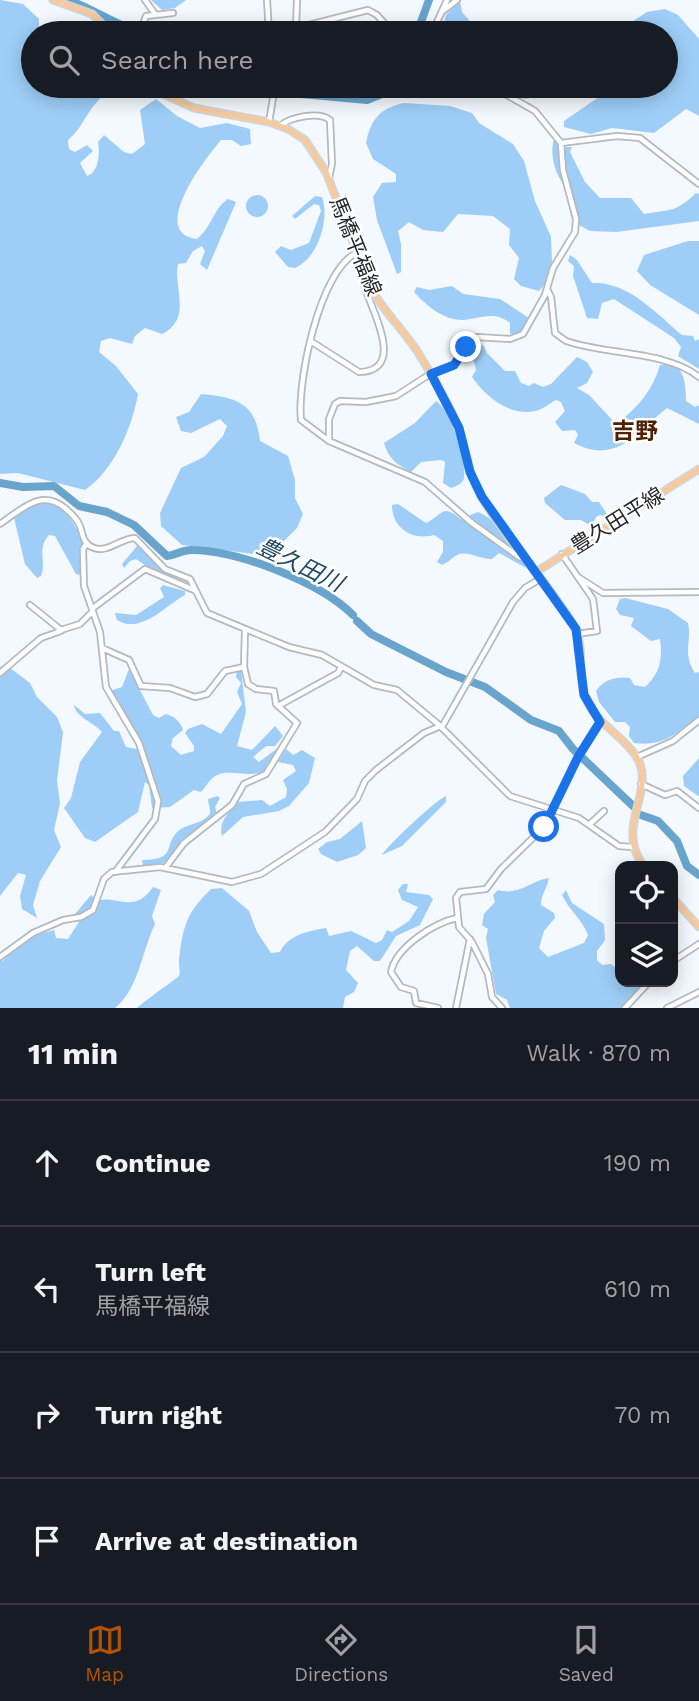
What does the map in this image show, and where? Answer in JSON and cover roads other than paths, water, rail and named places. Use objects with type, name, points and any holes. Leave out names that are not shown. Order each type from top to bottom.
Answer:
[{"type":"main road","points":[[53,0],[92,14],[99,21]]},
{"type":"main road","name":"馬橋平福線","points":[[172,98],[194,108],[269,122],[310,145],[329,178],[356,253],[378,301],[409,337],[459,428],[476,486],[577,634],[584,695],[600,722],[637,757]]},
{"type":"main road","name":"豊久田平線","points":[[536,572],[699,468]]},
{"type":"main road","points":[[637,757],[640,784],[630,836],[632,847],[641,861]]},
{"type":"main road","points":[[678,903],[699,926]]},
{"type":"street","points":[[145,0],[155,14]]},
{"type":"street","points":[[267,0],[268,21]]},
{"type":"street","points":[[296,21],[297,0]]},
{"type":"street","points":[[438,21],[447,0]]},
{"type":"street","points":[[443,11],[457,0]]},
{"type":"street","points":[[321,21],[368,10],[382,21]]},
{"type":"street","points":[[144,21],[146,16],[173,13]]},
{"type":"street","points":[[269,122],[273,98]]},
{"type":"street","points":[[329,441],[329,419],[335,404],[340,401],[366,401],[396,396],[458,361],[468,343],[476,337],[510,339],[523,334],[547,289],[553,268],[576,227],[561,143],[535,111],[512,98]]},
{"type":"street","points":[[280,126],[290,119],[318,116],[330,120],[332,164],[329,178]]},
{"type":"street","points":[[561,143],[617,136],[640,138],[699,184]]},
{"type":"street","points":[[356,253],[330,280],[311,334],[312,342],[300,393],[301,419],[329,441],[413,475],[472,523],[519,557],[525,558]]},
{"type":"street","points":[[312,342],[359,372],[368,371],[383,361],[386,353],[374,308],[363,282],[367,279]]},
{"type":"street","points":[[547,289],[551,298],[555,333],[566,341],[639,358],[666,359],[699,377]]},
{"type":"street","points":[[0,524],[28,504],[49,499],[60,503],[72,515],[87,543],[101,549],[135,538],[165,569],[186,576],[207,613],[300,651],[322,656],[374,685],[397,690],[440,726],[510,796],[590,824],[620,846],[632,847]]},
{"type":"street","points":[[0,957],[33,933],[63,920],[87,915],[97,904],[104,879],[116,871],[155,819],[158,801],[149,766],[139,743],[107,690],[99,625],[84,586],[83,549],[87,543]]},
{"type":"street","points":[[562,554],[593,599],[597,631],[577,634]]},
{"type":"street","points":[[0,673],[41,638],[80,624],[92,610],[145,569],[195,589]]},
{"type":"street","points":[[578,577],[603,593],[699,592]]},
{"type":"street","points":[[116,871],[166,868],[232,881],[261,874],[325,832],[357,799],[365,781],[376,770],[420,736],[440,726],[469,682],[519,593],[540,579]]},
{"type":"street","points":[[30,605],[61,630]]},
{"type":"street","points":[[166,868],[184,843],[232,805],[244,784],[262,776],[274,764],[284,739],[297,723],[278,706],[274,691],[250,688],[244,667],[245,630]]},
{"type":"street","points":[[102,648],[130,660],[141,686],[164,687],[195,698],[207,694],[225,671],[244,667]]},
{"type":"street","points":[[278,706],[338,673],[341,667]]},
{"type":"street","points":[[637,757],[673,741],[699,720]]},
{"type":"street","points":[[502,1008],[492,997],[488,974],[470,939],[461,931],[457,918],[457,894],[486,889],[501,869],[541,831],[579,755],[600,722]]},
{"type":"street","points":[[640,784],[666,795],[682,793],[699,808]]},
{"type":"street","points":[[590,824],[604,811]]},
{"type":"street","points":[[438,1008],[416,1003],[414,991],[396,984],[391,975],[393,962],[443,920],[457,918]]},
{"type":"street","points":[[456,1008],[470,939]]},
{"type":"street","points":[[678,958],[699,944]]},
{"type":"street","points":[[625,1008],[644,987]]},
{"type":"street","points":[[667,1008],[699,992]]},
{"type":"waterway","points":[[68,0],[114,21]]},
{"type":"waterway","points":[[421,21],[429,0]]},
{"type":"waterway","points":[[345,98],[372,98]]},
{"type":"waterway","name":"豊久田川","points":[[0,483],[23,487],[54,486],[79,506],[107,512],[134,525],[167,556],[193,550],[255,562],[321,591],[353,615]]},
{"type":"waterway","name":"豊久田川","points":[[357,621],[371,634],[446,672],[485,687],[531,720],[559,731],[573,749],[633,806]]},
{"type":"waterway","name":"豊久田川","points":[[638,814],[658,821],[677,841],[687,866],[699,875]]},
{"type":"district","name":"吉野","points":[[635,431]]}]
